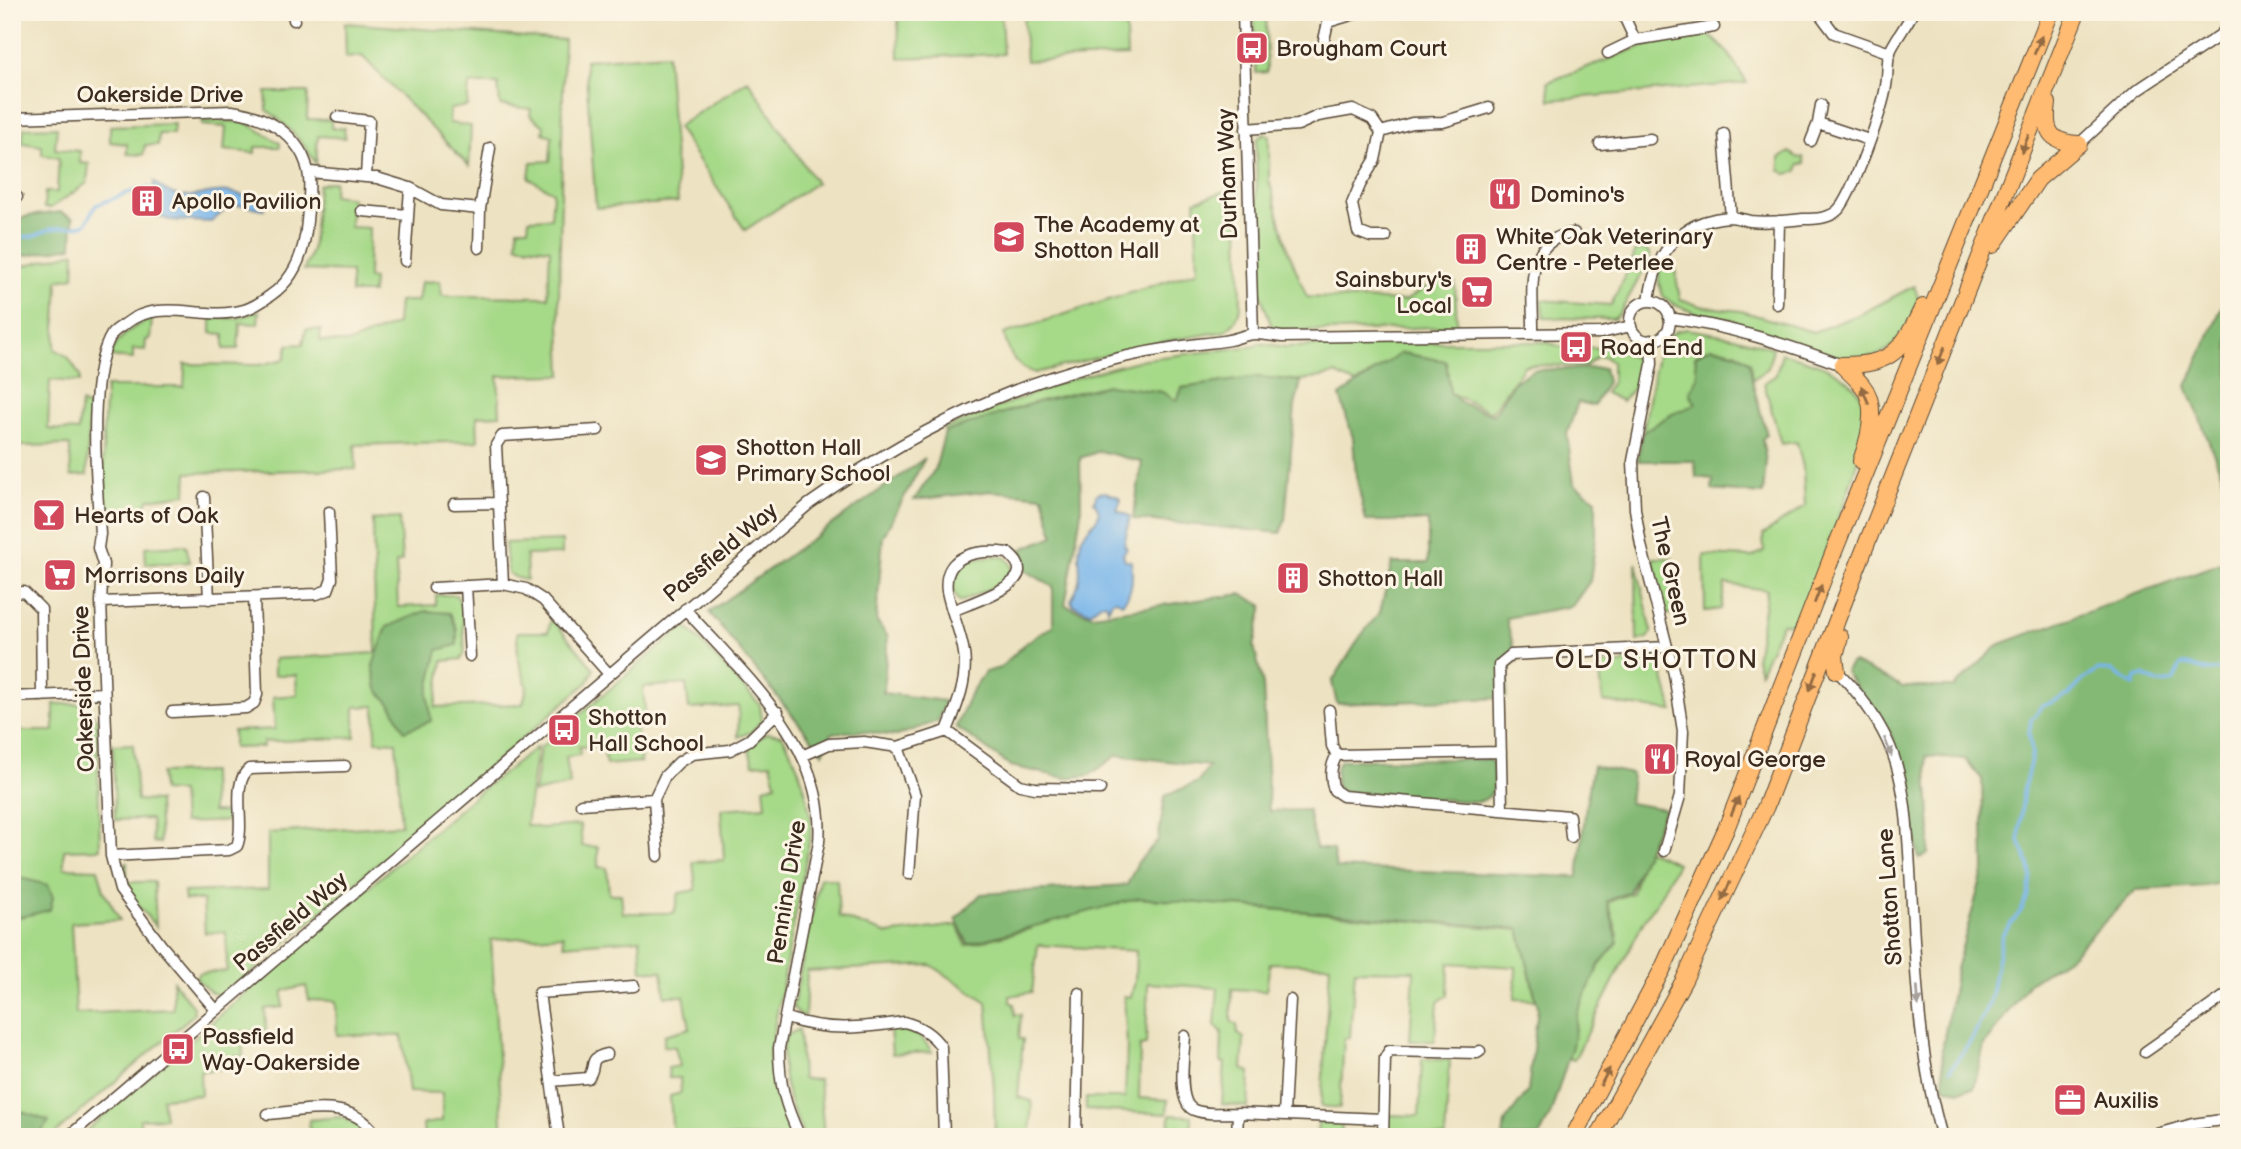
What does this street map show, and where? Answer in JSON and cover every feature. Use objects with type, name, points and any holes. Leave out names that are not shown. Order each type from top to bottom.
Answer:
[{"type":"highway","points":[[1573,1137],[1663,968],[1726,829],[1833,554],[2051,12]]},
{"type":"highway","points":[[1598,1137],[1684,980],[1766,806],[1855,573],[2077,12]]},
{"type":"highway","points":[[2053,73],[2046,121],[2049,133],[2065,143],[2079,144]]},
{"type":"highway","points":[[1974,274],[2038,179],[2079,144]]},
{"type":"highway","points":[[1842,365],[1876,362],[1906,342],[1958,245]]},
{"type":"highway","points":[[1833,554],[1871,426],[1870,402],[1864,387],[1842,365]]},
{"type":"highway","points":[[1837,671],[1835,656],[1855,573]]},
{"type":"street","name":"Durham Way","points":[[1243,12],[1253,334]]},
{"type":"street","points":[[1320,12],[1328,22]]},
{"type":"street","points":[[1328,22],[1361,12]]},
{"type":"street","points":[[1622,12],[1635,40]]},
{"type":"street","points":[[1649,301],[1656,265],[1664,251],[1678,235],[1693,226],[1731,217],[1750,221],[1821,218],[1839,209],[1854,183],[1886,88],[1889,53],[1913,12]]},
{"type":"street","points":[[1819,13],[1834,33],[1889,53]]},
{"type":"street","points":[[1324,40],[1328,22]]},
{"type":"street","points":[[2079,144],[2136,90],[2219,36],[2229,26]]},
{"type":"street","points":[[1608,53],[1635,40],[1714,27]]},
{"type":"street","points":[[1811,141],[1821,105]]},
{"type":"street","points":[[1381,131],[1412,123],[1443,122],[1489,108]]},
{"type":"street","points":[[1246,129],[1298,125],[1318,116],[1353,110],[1372,119],[1381,131],[1375,160],[1352,204],[1358,232],[1371,237],[1386,237]]},
{"type":"street","name":"Oakerside Drive","points":[[12,118],[232,111],[255,115],[293,139],[310,172],[305,244],[293,273],[281,288],[243,310],[225,313],[168,309],[135,316],[113,333],[101,368],[95,435],[98,548],[103,564],[101,602],[111,856],[120,890],[161,945],[216,1010]]},
{"type":"street","points":[[337,117],[369,121],[366,177]]},
{"type":"street","points":[[1818,123],[1869,140]]},
{"type":"street","points":[[1724,134],[1731,217]]},
{"type":"street","points":[[1600,144],[1650,139]]},
{"type":"street","points":[[479,248],[480,209],[490,148]]},
{"type":"street","points":[[310,172],[366,177],[410,188],[442,205],[480,209]]},
{"type":"street","points":[[405,261],[410,188]]},
{"type":"street","points":[[362,211],[408,215]]},
{"type":"street","points":[[1777,304],[1779,221]]},
{"type":"street","points":[[1533,334],[1534,269],[1537,254],[1549,242],[1574,233]]},
{"type":"street","points":[[1649,301],[1663,306],[1669,318],[1667,331],[1651,340],[1638,337],[1631,326],[1632,310],[1639,303],[1649,301]]},
{"type":"street","points":[[1669,318],[1739,331],[1842,365]]},
{"type":"street","name":"Passfield Way","points":[[68,1137],[809,504],[850,475],[949,418],[1010,391],[1118,358],[1253,334],[1282,337],[1601,333],[1631,326]]},
{"type":"street","name":"The Green","points":[[1651,340],[1652,364],[1633,461],[1635,509],[1641,545],[1674,674],[1683,731],[1680,796],[1664,851]]},
{"type":"street","points":[[503,584],[496,445],[502,436],[598,430]]},
{"type":"street","points":[[205,497],[209,599]]},
{"type":"street","points":[[454,504],[499,503]]},
{"type":"street","points":[[101,602],[317,594],[328,590],[332,579],[330,512]]},
{"type":"street","points":[[802,756],[829,744],[864,742],[898,747],[947,731],[959,702],[964,675],[964,654],[947,592],[947,580],[954,565],[965,555],[978,551],[1008,552],[1017,562],[1019,572],[1015,581],[1004,589],[954,610]]},
{"type":"street","points":[[434,588],[503,584],[526,589],[543,600],[609,674]]},
{"type":"street","points":[[466,586],[470,656]]},
{"type":"street","points":[[12,593],[24,592],[41,609],[42,696]]},
{"type":"street","points":[[172,712],[246,708],[254,703],[257,695],[254,597]]},
{"type":"street","name":"Pennine Drive","points":[[685,609],[778,712],[802,756],[814,787],[821,820],[820,842],[779,1048],[779,1077],[786,1108],[800,1137]]},
{"type":"street","points":[[1502,809],[1499,665],[1511,655],[1667,647]]},
{"type":"street","name":"Shotton Lane","points":[[1837,671],[1850,685],[1887,741],[1899,780],[1908,837],[1922,1050],[1942,1137]]},
{"type":"street","points":[[12,697],[104,693]]},
{"type":"street","points":[[1328,710],[1332,747],[1337,755]]},
{"type":"street","points":[[658,856],[654,799],[665,776],[692,754],[730,750],[749,740],[778,712]]},
{"type":"street","points":[[947,731],[1020,785],[1035,788],[1100,789]]},
{"type":"street","points":[[898,747],[915,795],[909,874]]},
{"type":"street","points":[[1337,755],[1501,752]]},
{"type":"street","points":[[1337,755],[1330,778],[1334,790],[1343,796],[1569,816],[1571,837]]},
{"type":"street","points":[[111,856],[229,850],[237,846],[241,836],[240,784],[242,775],[249,769],[345,766]]},
{"type":"street","points":[[580,804],[654,799]]},
{"type":"street","points":[[559,1137],[539,993],[634,985]]},
{"type":"street","points":[[1076,1137],[1079,993]]},
{"type":"street","points":[[2145,1052],[2229,993]]},
{"type":"street","points":[[1284,1114],[1290,1000]]},
{"type":"street","points":[[786,1018],[811,1026],[836,1028],[904,1022],[915,1024],[934,1036],[941,1047],[944,1137]]},
{"type":"street","points":[[1185,1036],[1182,1094],[1186,1105],[1195,1111],[1383,1119]]},
{"type":"street","points":[[1382,1137],[1385,1058],[1389,1051],[1480,1051]]},
{"type":"street","points":[[551,1082],[588,1078],[592,1073],[594,1059],[607,1054]]},
{"type":"street","points":[[268,1114],[320,1106],[341,1109],[361,1118],[377,1137]]},
{"type":"street","points":[[1237,1137],[1238,1113]]},
{"type":"street","points":[[2146,1137],[2193,1124],[2229,1119]]},
{"type":"green space","points":[[898,12],[1001,12],[1003,54],[899,58]]},
{"type":"green space","points":[[1023,12],[1125,12],[1127,56],[1026,61]]},
{"type":"green space","points":[[1254,12],[1266,12],[1267,72],[1256,73]]},
{"type":"green space","points":[[345,23],[564,40],[559,298],[562,375],[498,376],[500,415],[477,416],[478,441],[355,445],[356,469],[187,473],[186,494],[149,499],[143,509],[104,509],[103,436],[106,387],[184,387],[185,364],[260,365],[285,359],[288,345],[303,344],[306,329],[321,330],[320,341],[349,343],[397,324],[399,301],[418,301],[421,282],[440,281],[442,296],[548,297],[550,249],[517,245],[518,228],[528,228],[529,219],[551,218],[553,192],[529,178],[531,162],[550,161],[552,136],[543,133],[544,126],[530,115],[531,109],[500,105],[498,84],[469,84],[467,106],[450,109],[449,123],[471,126],[469,166],[362,56],[346,58]]},
{"type":"green space","points":[[1707,33],[1728,53],[1747,83],[1550,100],[1548,82],[1643,46]]},
{"type":"green space","points":[[667,54],[678,202],[596,208],[585,60]]},
{"type":"green space","points":[[748,80],[816,183],[745,230],[677,127]]},
{"type":"green space","points":[[266,92],[308,92],[307,119],[331,120],[331,128],[344,128],[345,138],[318,136],[316,164],[295,134],[267,110]]},
{"type":"green space","points":[[202,120],[245,122],[280,143],[280,147],[255,147],[255,153],[224,150],[226,127],[202,125]]},
{"type":"green space","points":[[174,124],[173,134],[159,134],[158,145],[145,145],[143,155],[127,154],[127,144],[110,142],[110,126]]},
{"type":"green space","points":[[57,127],[55,149],[80,151],[80,163],[89,164],[87,183],[51,208],[44,208],[45,192],[57,192],[59,158],[42,155],[42,146],[22,143],[24,128]]},
{"type":"green space","points":[[1264,134],[1269,135],[1269,180],[1288,250],[1307,297],[1405,301],[1436,281],[1455,282],[1457,326],[1344,331],[1283,330],[1272,327],[1259,290],[1256,151],[1257,139]]},
{"type":"green space","points":[[1790,152],[1799,158],[1803,157],[1805,164],[1799,165],[1797,172],[1786,174],[1780,170],[1780,158]]},
{"type":"green space","points":[[334,181],[333,195],[352,198],[350,227],[369,228],[368,278],[373,279],[372,293],[351,293],[351,272],[304,270],[312,250],[318,185]]},
{"type":"green space","points":[[1238,187],[1241,306],[1236,320],[1226,331],[1161,342],[1035,373],[1017,363],[1004,334],[1198,271],[1195,201]]},
{"type":"green space","points":[[60,212],[73,218],[72,247],[12,258],[12,222],[28,216]]},
{"type":"green space","points":[[1647,250],[1650,255],[1648,262],[1614,319],[1544,318],[1541,300],[1611,305],[1634,252]]},
{"type":"green space","points":[[75,252],[74,277],[58,280],[55,349],[68,357],[80,376],[80,382],[50,380],[48,429],[78,431],[81,403],[89,407],[87,475],[71,476],[70,445],[15,446],[18,522],[12,523],[12,269]]},
{"type":"green space","points":[[1665,261],[1674,264],[1680,299],[1700,306],[1741,311],[1813,332],[1861,314],[1914,286],[1919,300],[1903,338],[1879,355],[1844,360],[1753,330],[1733,320],[1696,313],[1675,305],[1663,296],[1659,284],[1659,271]]},
{"type":"green space","points":[[2229,291],[2229,493],[2187,386]]},
{"type":"green space","points":[[259,311],[258,324],[240,323],[238,349],[224,349],[224,334],[211,333],[211,319],[238,318]]},
{"type":"green space","points":[[152,319],[150,339],[146,340],[145,350],[133,349],[133,359],[110,357],[126,333]]},
{"type":"green space","points":[[1687,329],[1734,337],[1773,348],[1768,368],[1752,380],[1749,361],[1736,352],[1711,347],[1695,356],[1698,376],[1690,394],[1696,404],[1643,433],[1659,344],[1677,331]]},
{"type":"green space","points":[[1546,342],[1562,347],[1615,348],[1640,361],[1635,387],[1622,401],[1605,393],[1612,382],[1612,362],[1605,357],[1597,357],[1586,366],[1525,365],[1491,412],[1450,393],[1446,361],[1402,353],[1356,384],[1336,374],[1301,381],[1259,377],[1182,388],[1177,401],[1162,392],[1108,385],[1037,402],[946,432],[943,429],[1065,381],[1144,359],[1255,346],[1258,343],[1286,347]]},
{"type":"green space","points":[[1711,347],[1736,353],[1750,362],[1752,381],[1767,435],[1762,439],[1766,461],[1763,494],[1712,490],[1713,479],[1696,477],[1695,461],[1638,461],[1642,433],[1670,415],[1696,404],[1690,393],[1698,377],[1695,356]]},
{"type":"green space","points":[[1401,353],[1446,361],[1450,393],[1462,403],[1493,415],[1514,382],[1533,370],[1604,368],[1607,382],[1594,406],[1578,402],[1567,434],[1574,484],[1596,499],[1596,537],[1590,581],[1572,606],[1506,618],[1517,661],[1509,668],[1506,698],[1337,704],[1332,682],[1360,637],[1380,612],[1392,563],[1428,563],[1428,521],[1366,521],[1356,476],[1353,438],[1340,396]]},
{"type":"green space","points":[[1782,353],[1826,367],[1845,378],[1861,395],[1865,413],[1854,472],[1816,577],[1796,625],[1782,623],[1760,672],[1756,659],[1767,590],[1725,584],[1721,609],[1705,611],[1704,555],[1752,557],[1764,551],[1763,535],[1805,506],[1803,467],[1797,442],[1781,444],[1764,383],[1776,375]]},
{"type":"green space","points":[[1258,377],[1301,381],[1295,406],[1285,520],[1281,533],[1133,519],[1142,462],[1100,451],[1080,458],[1081,513],[1065,605],[1092,615],[1241,594],[1263,605],[1254,646],[1263,685],[1269,811],[1308,810],[1316,848],[1333,850],[1336,868],[1578,877],[1593,766],[1632,774],[1629,803],[1665,809],[1629,892],[1607,901],[1618,942],[1599,965],[1578,1011],[1572,1047],[1550,1115],[1539,1137],[1503,1137],[1505,1122],[1528,1091],[1538,1007],[1519,929],[1139,898],[968,944],[956,919],[981,894],[1127,885],[1138,862],[1158,840],[1165,796],[1198,782],[1209,766],[1117,755],[1090,775],[1065,778],[1011,766],[956,727],[971,692],[985,672],[1000,668],[1027,642],[1053,626],[1053,587],[1023,569],[1022,549],[1054,536],[1043,496],[991,491],[914,500],[935,469],[945,432],[1037,402],[1108,385],[1162,392],[1177,401],[1182,388]]},
{"type":"green space","points":[[925,458],[883,537],[876,620],[888,637],[883,693],[945,701],[938,721],[896,736],[861,731],[832,733],[823,753],[709,612]]},
{"type":"green space","points":[[399,518],[402,561],[396,563],[398,607],[436,605],[436,595],[456,595],[462,606],[465,653],[461,659],[443,661],[435,707],[523,704],[527,687],[518,658],[517,632],[548,632],[551,618],[594,669],[588,682],[231,990],[220,994],[212,993],[196,978],[200,973],[227,971],[226,932],[205,933],[203,900],[185,900],[184,892],[268,889],[268,833],[401,825],[396,742],[376,741],[375,706],[355,707],[355,737],[263,742],[263,747],[233,748],[233,731],[275,729],[273,697],[297,695],[296,675],[274,675],[274,659],[376,653],[373,520]]},
{"type":"green space","points":[[562,541],[562,554],[526,555],[527,580],[508,573],[505,543]]},
{"type":"green space","points":[[186,545],[190,562],[146,564],[145,547]]},
{"type":"green space","points":[[998,556],[1006,558],[1011,565],[1011,579],[960,602],[953,586],[956,570],[973,559]]},
{"type":"green space","points":[[1653,558],[1673,558],[1677,613],[1666,614]]},
{"type":"green space","points":[[2229,560],[2229,881],[2205,886],[2136,890],[2072,955],[2029,983],[1984,1045],[1974,1088],[1959,1091],[1944,1087],[1942,1051],[1956,969],[1984,869],[1982,779],[1965,759],[1926,756],[1931,831],[1928,854],[1919,859],[1905,779],[1891,734],[1845,672],[1852,662],[1903,687],[1954,687],[2000,644]]},
{"type":"green space","points":[[1636,562],[1652,632],[1648,638],[1637,641]]},
{"type":"green space","points":[[425,611],[450,613],[457,630],[457,645],[438,650],[428,694],[431,721],[404,731],[392,706],[377,689],[373,665],[387,627]]},
{"type":"green space","points":[[682,628],[689,629],[760,705],[762,720],[751,732],[738,737],[739,706],[689,709],[686,684],[643,687],[646,722],[636,725],[641,762],[606,765],[603,745],[579,747],[580,755],[566,757],[570,785],[534,793],[540,748]]},
{"type":"green space","points":[[1653,656],[1659,661],[1673,711],[1603,702],[1599,664],[1622,664],[1629,657]]},
{"type":"green space","points":[[54,704],[80,704],[97,719],[100,849],[64,850],[64,868],[98,869],[104,891],[120,920],[71,923],[76,1014],[173,1009],[173,981],[193,1007],[194,1014],[51,1137],[12,1137],[12,731],[54,731]]},
{"type":"green space","points":[[767,733],[782,735],[794,757],[805,790],[812,827],[769,1055],[773,1091],[792,1137],[673,1137],[670,1096],[681,1093],[680,1078],[669,1078],[668,1068],[680,1066],[675,1047],[664,1046],[664,1035],[690,1028],[684,996],[665,996],[662,971],[642,971],[640,939],[564,945],[563,935],[491,940],[503,1137],[424,1137],[423,1124],[442,1121],[442,1093],[409,1092],[402,1036],[337,1035],[336,1001],[309,1000],[306,986],[283,991],[283,1007],[265,1009],[266,1030],[242,1032],[243,1056],[221,1058],[220,1069],[200,1071],[201,1095],[162,1098],[165,1118],[140,1119],[141,1137],[79,1137],[478,793],[537,747],[526,825],[541,828],[580,825],[582,846],[598,847],[598,867],[607,868],[609,894],[621,894],[623,913],[674,913],[679,893],[696,890],[693,862],[724,860],[721,809],[766,806],[764,787],[776,784],[771,763],[753,764],[748,746]]},
{"type":"green space","points":[[133,744],[137,800],[158,801],[160,843],[153,842],[151,819],[115,820],[113,745]]},
{"type":"green space","points":[[1488,759],[1493,764],[1492,792],[1478,802],[1344,792],[1336,787],[1336,768],[1341,760]]},
{"type":"green space","points":[[211,772],[212,812],[233,813],[233,821],[183,823],[181,792],[162,791],[161,773]]},
{"type":"green space","points":[[1645,849],[1677,863],[1645,919],[1574,1060],[1566,1058],[1579,1008],[1600,964],[1618,935],[1608,902],[1632,893]]},
{"type":"green space","points":[[127,862],[127,882],[154,882],[156,927],[125,890],[119,869]]},
{"type":"green space","points":[[12,872],[17,877],[48,885],[53,897],[50,910],[12,919]]},
{"type":"green space","points":[[820,877],[837,880],[839,917],[888,934],[957,925],[966,945],[1030,929],[1030,925],[1140,898],[1519,930],[1536,1000],[1515,999],[1516,967],[1449,963],[1448,995],[1438,1002],[1435,1041],[1410,1041],[1414,971],[1355,970],[1350,1037],[1344,1039],[1340,1108],[1321,1106],[1330,965],[1270,963],[1266,991],[1232,989],[1231,1021],[1237,1025],[1238,1034],[1244,1038],[1242,1069],[1250,1072],[1248,1107],[1222,1104],[1225,1063],[1221,1062],[1222,1032],[1215,1025],[1218,988],[1148,983],[1146,1045],[1140,1046],[1139,1098],[1168,1100],[1167,1114],[1086,1110],[1086,1098],[1125,1098],[1127,1045],[1124,996],[1131,997],[1135,981],[1136,951],[1038,945],[1032,992],[1010,996],[1015,1015],[1021,1014],[1019,1039],[1023,1039],[1018,1097],[1032,1101],[1030,1137],[992,1137],[995,1136],[994,1089],[987,1002],[931,965],[807,971],[805,1017],[793,1007]]},
{"type":"green space","points":[[799,1029],[802,1079],[819,1080],[824,1135],[866,1137],[805,1137],[803,1134],[789,1098],[782,1062],[786,1036]]},
{"type":"green space","points":[[890,1029],[915,1034],[932,1052],[892,1054]]},
{"type":"green space","points":[[1422,1059],[1450,1060],[1445,1137],[1388,1136],[1389,1115],[1419,1116]]},
{"type":"green space","points":[[14,1109],[49,1121],[38,1137],[12,1137]]},
{"type":"green space","points":[[1170,1115],[1192,1116],[1191,1137],[1169,1137]]},
{"type":"green space","points":[[339,1117],[358,1124],[370,1137],[310,1137],[309,1120]]},
{"type":"green space","points":[[1318,1123],[1342,1123],[1341,1137],[1317,1137]]},
{"type":"water","points":[[154,182],[175,195],[234,193],[263,202],[264,209],[230,206],[211,222],[169,220],[153,214]]},
{"type":"water","points":[[1105,492],[1117,496],[1121,500],[1117,510],[1130,516],[1124,545],[1127,548],[1123,554],[1125,560],[1131,561],[1132,583],[1129,594],[1122,603],[1112,601],[1108,609],[1107,604],[1102,603],[1090,612],[1073,605],[1071,600],[1079,582],[1081,540],[1099,513],[1094,502],[1097,493]]},
{"type":"waterway","points":[[12,238],[34,236],[50,229],[85,225],[96,205],[132,191],[154,188]]},
{"type":"waterway","points":[[1950,1070],[1972,1039],[1990,1001],[2002,935],[2021,911],[2028,896],[2031,878],[2029,864],[2019,841],[2023,793],[2032,754],[2029,734],[2031,720],[2041,707],[2069,695],[2083,680],[2099,670],[2112,671],[2134,685],[2136,678],[2144,676],[2157,682],[2173,681],[2181,665],[2208,671],[2229,665]]},
{"type":"place","name":"Brougham Court","points":[[1252,48]]},
{"type":"place","name":"Domino's","points":[[1505,194]]},
{"type":"place","name":"Apollo Pavilion","points":[[147,201]]},
{"type":"place","name":"The Academy at Shotton Hall","points":[[1009,237]]},
{"type":"place","name":"White Oak Veterinary Centre - Peterlee","points":[[1471,249]]},
{"type":"place","name":"Sainsbury's Local","points":[[1477,292]]},
{"type":"place","name":"Road End","points":[[1576,347]]},
{"type":"place","name":"Shotton Hall Primary School","points":[[711,460]]},
{"type":"place","name":"Hearts of Oak","points":[[49,515]]},
{"type":"place","name":"Morrisons Daily","points":[[60,575]]},
{"type":"place","name":"Shotton Hall","points":[[1293,578]]},
{"type":"place","name":"Shotton Hall School","points":[[564,730]]},
{"type":"place","name":"Royal George","points":[[1660,759]]},
{"type":"place","name":"Passfield Way-Oakerside","points":[[178,1049]]},
{"type":"place","name":"Auxilis","points":[[2070,1100]]},
{"type":"district","name":"OLD SHOTTON","points":[[1657,659]]}]
